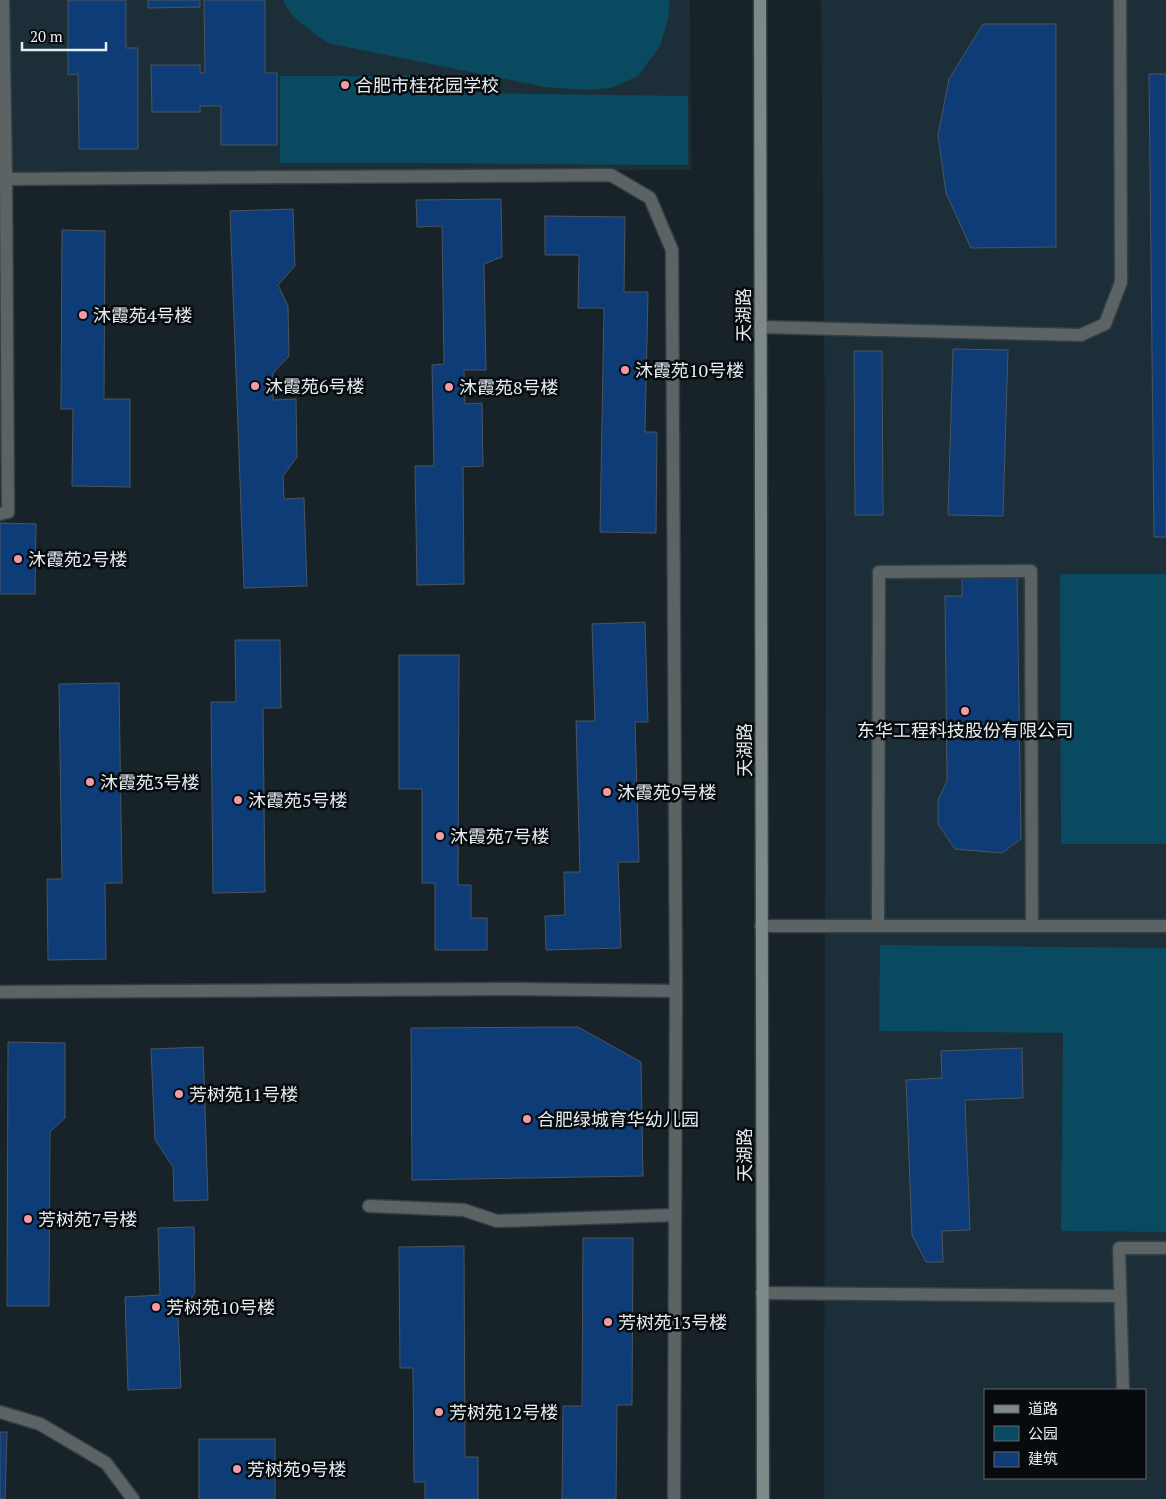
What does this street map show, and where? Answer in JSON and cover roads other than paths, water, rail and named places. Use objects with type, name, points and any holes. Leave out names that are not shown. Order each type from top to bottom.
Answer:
[{"type":"street","points":[[4,0],[6,179],[4,513]]},
{"type":"street","name":"天湖路","points":[[760,0],[763,1499]]},
{"type":"street","points":[[760,327],[1081,335],[1105,324],[1121,282],[1120,0]]},
{"type":"street","points":[[6,179],[611,175],[650,198],[672,250],[676,991],[674,1499]]},
{"type":"street","points":[[878,926],[879,572],[1031,571],[1032,926]]},
{"type":"street","points":[[761,926],[1166,926]]},
{"type":"street","points":[[0,992],[506,989],[676,991]]},
{"type":"street","points":[[369,1206],[464,1210],[497,1221],[675,1215]]},
{"type":"street","points":[[1123,1389],[1120,1248],[1166,1248]]},
{"type":"street","points":[[762,1293],[1120,1296]]},
{"type":"street","points":[[0,1412],[40,1424],[106,1463],[132,1499]]},
{"type":"place","name":"合肥市桂花园学校","points":[[345,85]]},
{"type":"place","name":"沐霞苑4号楼","points":[[83,315]]},
{"type":"place","name":"沐霞苑10号楼","points":[[625,370]]},
{"type":"place","name":"沐霞苑6号楼","points":[[255,386]]},
{"type":"place","name":"沐霞苑8号楼","points":[[449,387]]},
{"type":"place","name":"沐霞苑2号楼","points":[[18,559]]},
{"type":"place","name":"东华工程科技股份有限公司","points":[[965,711]]},
{"type":"place","name":"沐霞苑3号楼","points":[[90,782]]},
{"type":"place","name":"沐霞苑9号楼","points":[[607,792]]},
{"type":"place","name":"沐霞苑5号楼","points":[[238,800]]},
{"type":"place","name":"沐霞苑7号楼","points":[[440,836]]},
{"type":"place","name":"芳树苑11号楼","points":[[179,1094]]},
{"type":"place","name":"合肥绿城育华幼儿园","points":[[527,1119]]},
{"type":"place","name":"芳树苑7号楼","points":[[28,1219]]},
{"type":"place","name":"芳树苑10号楼","points":[[156,1307]]},
{"type":"place","name":"芳树苑13号楼","points":[[608,1322]]},
{"type":"place","name":"芳树苑12号楼","points":[[439,1412]]},
{"type":"place","name":"芳树苑9号楼","points":[[237,1469]]}]
